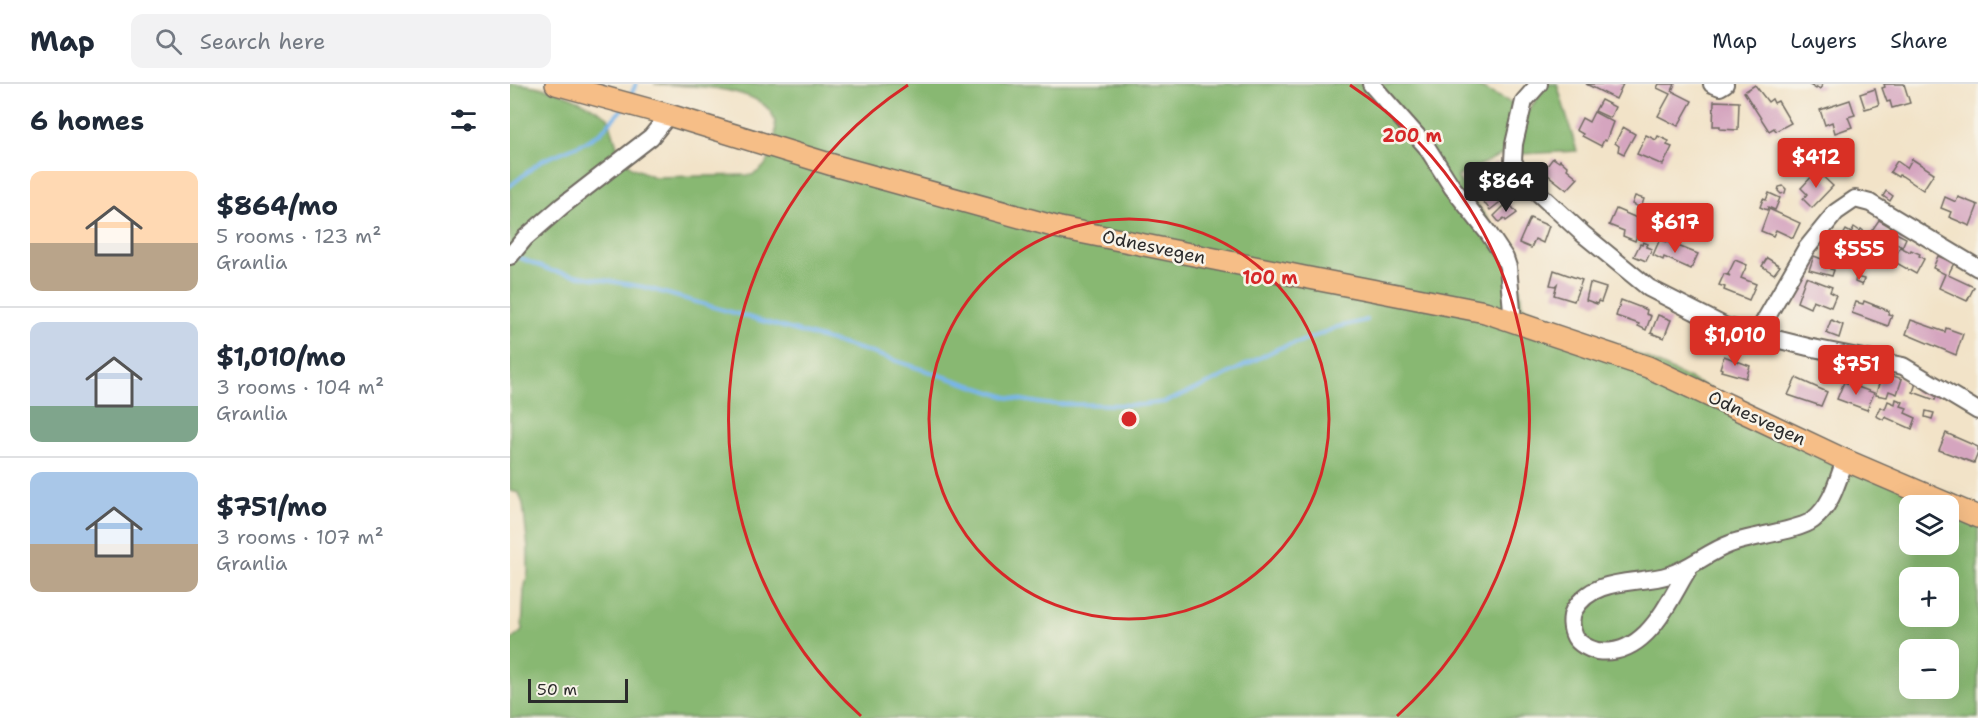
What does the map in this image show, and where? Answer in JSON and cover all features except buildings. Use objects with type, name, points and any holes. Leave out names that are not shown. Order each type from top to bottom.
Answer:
[{"type":"main road","name":"Odnesvegen","points":[[556,84],[585,88],[836,166],[1060,228],[1485,312],[1648,367],[1845,460],[1978,517]]},
{"type":"street","points":[[1371,84],[1426,146],[1452,187],[1505,258],[1508,267],[1513,321]]},
{"type":"street","points":[[1539,84],[1524,101],[1514,144],[1513,161],[1522,178],[1583,234],[1649,288],[1724,326],[1808,347],[1903,366],[1978,411]]},
{"type":"street","points":[[1712,84],[1719,87],[1725,84]]},
{"type":"street","points":[[510,256],[525,238],[562,206],[651,137],[669,115]]},
{"type":"street","points":[[1757,334],[1806,249],[1836,212],[1855,199],[1870,203],[1978,268]]},
{"type":"street","points":[[1689,568],[1658,621],[1642,638],[1626,648],[1614,651],[1592,650],[1574,635],[1571,625],[1572,613],[1583,599],[1595,590],[1611,585],[1667,576],[1689,568],[1711,553],[1730,544],[1812,521],[1831,500],[1845,460]]},
{"type":"green space","points":[[510,84],[536,86],[562,93],[608,117],[623,158],[631,167],[654,177],[752,175],[761,170],[770,157],[774,148],[776,130],[770,111],[761,102],[748,96],[716,88],[654,84],[1473,84],[1528,111],[1548,84],[1557,84],[1577,151],[1500,155],[1457,177],[1516,258],[1522,306],[1610,341],[1807,435],[1952,495],[1899,495],[1899,555],[1959,555],[1959,498],[1978,506],[1978,718],[510,718],[510,641],[522,631],[524,590],[528,573],[528,548],[523,504],[519,493],[510,491]]},
{"type":"waterway","points":[[630,97],[636,84]]},
{"type":"waterway","points":[[510,186],[541,161],[586,142],[601,132],[623,108]]},
{"type":"waterway","points":[[515,256],[552,271],[644,287],[866,351],[1010,398],[1046,404],[1140,405],[1165,402],[1212,382],[1279,348],[1337,327],[1367,320]]}]
